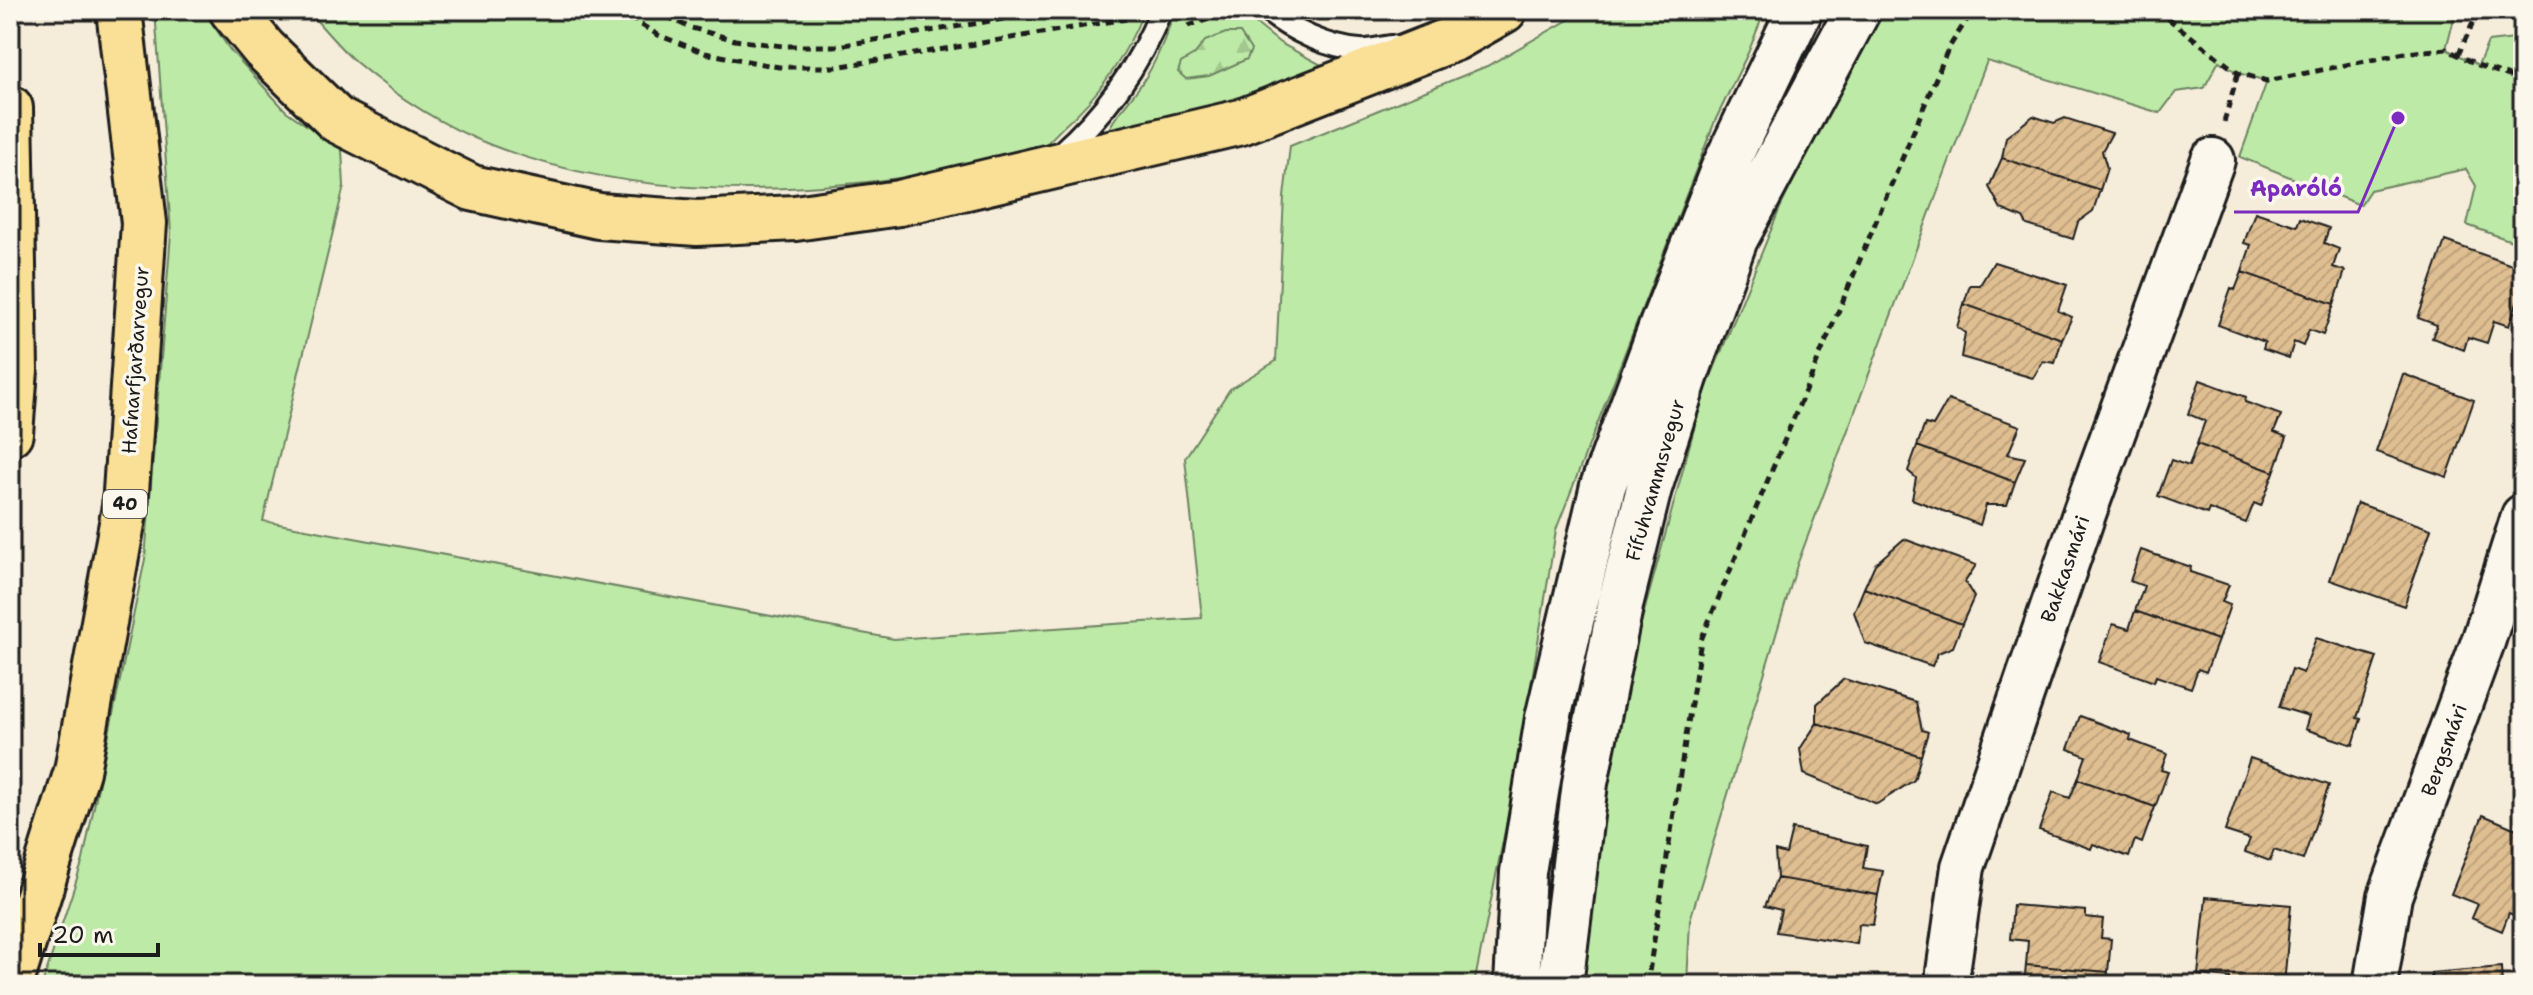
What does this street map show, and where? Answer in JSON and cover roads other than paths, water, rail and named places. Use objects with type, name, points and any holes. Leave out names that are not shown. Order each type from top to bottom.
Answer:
[{"type":"main road","name":"Hafnarfjarðarvegur","points":[[10,985],[77,771],[125,507],[144,223],[119,10]]},
{"type":"main road","points":[[232,10],[264,49],[337,120],[472,188],[599,216],[697,223],[795,218],[899,203],[1241,122],[1521,10]]},
{"type":"main road","name":"Fífuhvammsvegur","points":[[1517,985],[1523,872],[1548,718],[1603,486],[1723,170],[1800,10]]},
{"type":"main road","points":[[1735,239],[1737,205],[1746,172],[1809,28],[1811,10]]},
{"type":"main road","name":"Fífuhvammsvegur","points":[[1560,985],[1585,783],[1621,601],[1649,488],[1735,239],[1858,10]]},
{"type":"main road","points":[[10,108],[15,370],[10,433]]},
{"type":"street","name":"Bakkasmári","points":[[1949,985],[1948,972],[1963,867],[2085,511],[2213,160]]},
{"type":"street","name":"Bergsmári","points":[[2375,985],[2390,896],[2484,639],[2523,516]]},
{"type":"lane","points":[[1041,170],[1084,133],[1115,95],[1142,53],[1161,10]]},
{"type":"lane","points":[[1266,10],[1298,30],[1330,43],[1360,50],[1478,26]]},
{"type":"place","name":"Aparóló","points":[[2398,118]]}]
